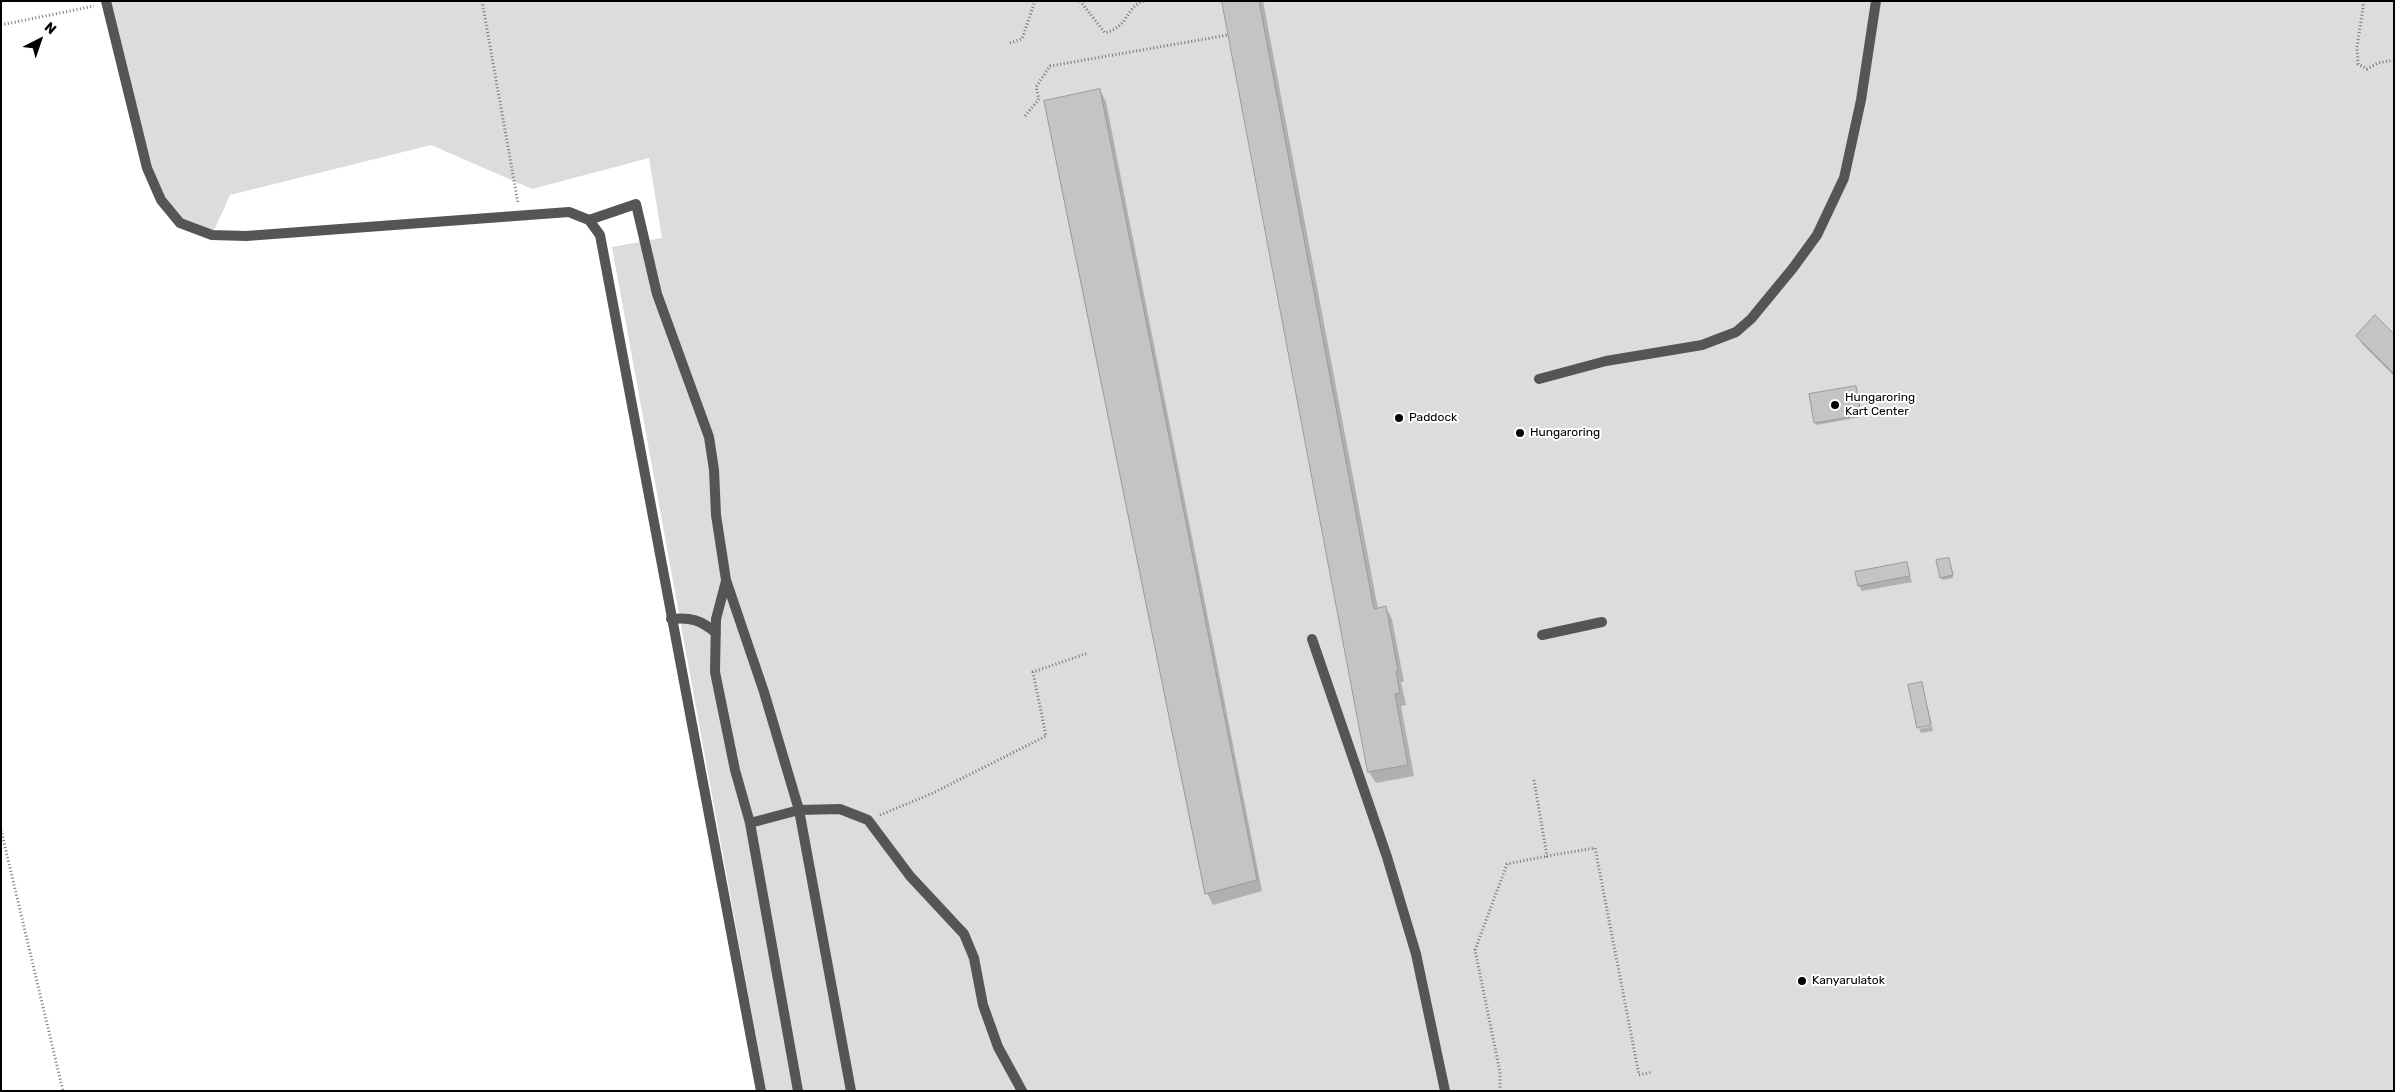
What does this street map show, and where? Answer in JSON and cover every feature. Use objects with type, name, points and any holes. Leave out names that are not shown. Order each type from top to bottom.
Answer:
[{"type":"street","points":[[1539,379],[1606,362],[1702,345],[1736,332],[1751,319],[1793,268],[1817,235],[1844,178],[1861,100],[1876,1]]},
{"type":"street","points":[[106,2],[147,168],[161,200],[180,223],[212,235],[246,236],[569,212],[589,220],[600,236],[761,1091]]},
{"type":"street","points":[[589,220],[636,204],[658,294],[709,436],[714,470],[716,515],[726,580],[764,692],[799,810],[851,1091]]},
{"type":"street","points":[[726,580],[716,619],[715,672],[735,770],[750,823],[798,1091]]},
{"type":"street","points":[[671,619],[693,618],[704,623],[716,633]]},
{"type":"street","points":[[1542,635],[1602,622]]},
{"type":"street","points":[[1312,639],[1387,858],[1416,954],[1445,1091]]},
{"type":"street","points":[[750,823],[799,810],[840,809],[868,820],[910,876],[964,934],[974,958],[983,1005],[998,1047],[1022,1091]]},
{"type":"path","points":[[482,1],[520,216]]},
{"type":"path","points":[[1010,43],[1022,39],[1034,1]]},
{"type":"path","points":[[1080,1],[1105,33],[1119,29],[1135,4],[1144,1]]},
{"type":"path","points":[[2364,1],[2358,47],[2358,64],[2367,68],[2378,63],[2394,60]]},
{"type":"path","points":[[1,25],[106,2]]},
{"type":"path","points":[[1025,116],[1039,99],[1036,87],[1050,66],[1228,35]]},
{"type":"path","points":[[868,820],[933,792],[1046,736],[1033,672],[1088,653]]},
{"type":"path","points":[[1534,780],[1547,856]]},
{"type":"path","points":[[1,830],[63,1091]]},
{"type":"path","points":[[1500,1091],[1500,1072],[1476,950],[1507,864],[1595,848],[1639,1075],[1652,1072]]},
{"type":"shaded area","name":"Hungaroring","points":[[106,1],[2394,1],[2394,1091],[766,1091],[612,247],[662,238],[649,158],[532,189],[431,145],[230,195],[212,235],[180,223],[147,168]]},
{"type":"building","points":[[1222,1],[1259,1],[1374,609],[1386,606],[1398,670],[1396,671],[1400,693],[1395,694],[1408,765],[1368,772]]},
{"type":"building","points":[[1100,89],[1257,880],[1205,894],[1044,101]]},
{"type":"building","points":[[2375,315],[2394,334],[2394,374],[2356,336]]},
{"type":"building","name":"Hungaroring Kart Center","points":[[1856,386],[1861,415],[1814,423],[1809,394]]},
{"type":"building","points":[[1949,558],[1953,575],[1940,578],[1936,560]]},
{"type":"building","points":[[1907,562],[1910,576],[1858,586],[1855,572]]},
{"type":"building","points":[[1922,682],[1931,725],[1917,728],[1908,685]]},
{"type":"place","name":"Hungaroring Kart Center","points":[[1835,405]]},
{"type":"place","name":"Paddock","points":[[1399,418]]},
{"type":"place","name":"Hungaroring","points":[[1520,433]]},
{"type":"place","name":"Kanyarulatok","points":[[1802,981]]}]
